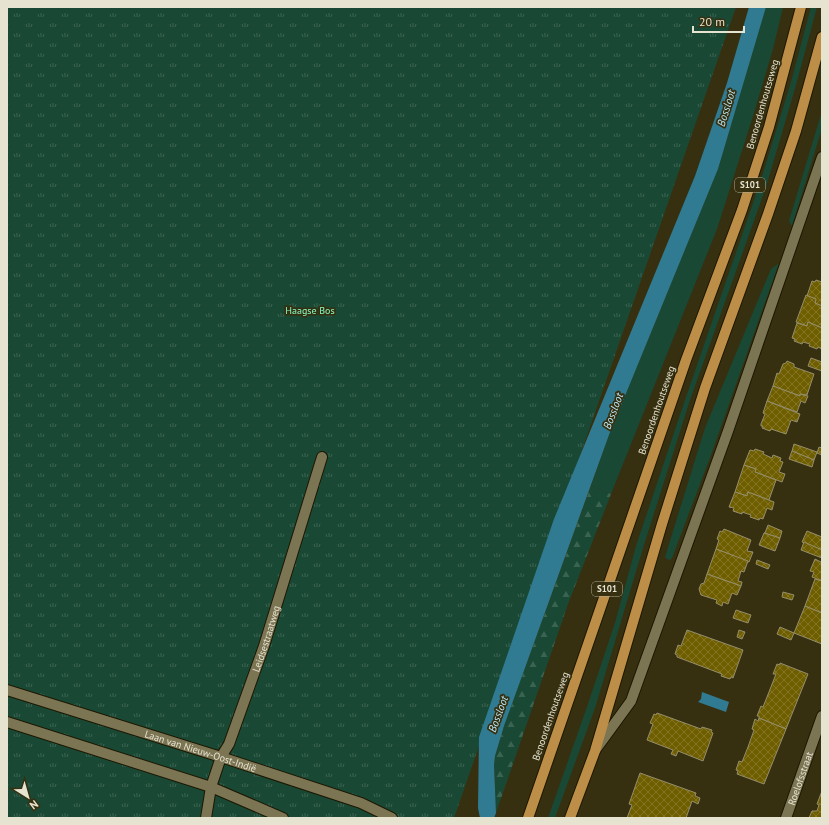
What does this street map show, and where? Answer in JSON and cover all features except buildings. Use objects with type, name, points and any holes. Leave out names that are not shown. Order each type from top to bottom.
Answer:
[{"type":"main road","name":"Benoordenhoutseweg","points":[[528,818],[686,360],[742,210],[769,127],[801,7]]},
{"type":"main road","name":"S101","points":[[570,818],[595,751],[704,388],[768,214],[796,131],[822,37]]},
{"type":"street","points":[[595,751],[632,701],[822,157]]},
{"type":"street","name":"Leidsestraatweg","points":[[206,818],[211,787],[221,758],[229,744],[264,646],[322,457]]},
{"type":"street","name":"Laan van Nieuw-Oost-Indië","points":[[7,690],[361,803],[392,818]]},
{"type":"street","name":"Roelofsstraat","points":[[786,818],[822,716]]},
{"type":"street","points":[[7,722],[211,787],[283,818]]},
{"type":"green space","name":"Haagse Bos","points":[[7,7],[736,7],[454,818],[7,818]]},
{"type":"green space","points":[[766,7],[783,7],[773,49],[754,113],[717,229],[611,494],[591,486],[609,435],[718,169]]},
{"type":"green space","points":[[811,7],[817,7],[766,187],[690,400],[643,548],[595,708],[555,818],[548,818],[615,623],[636,546],[760,183],[791,82]]},
{"type":"green space","points":[[822,111],[822,128],[792,226],[789,221]]},
{"type":"green space","points":[[779,263],[711,455],[672,558],[670,560],[667,559],[665,557],[705,428],[771,269]]},
{"type":"green space","points":[[591,486],[611,494],[568,604],[496,813],[495,756],[504,726]]},
{"type":"water","name":"Bossloot","points":[[749,7],[766,7],[718,169],[609,435],[504,726],[495,756],[494,765],[496,813],[494,818],[480,818],[478,808],[479,737],[554,519],[695,176],[727,83]]},
{"type":"water","points":[[702,692],[729,702],[726,712],[698,702],[701,699]]}]
